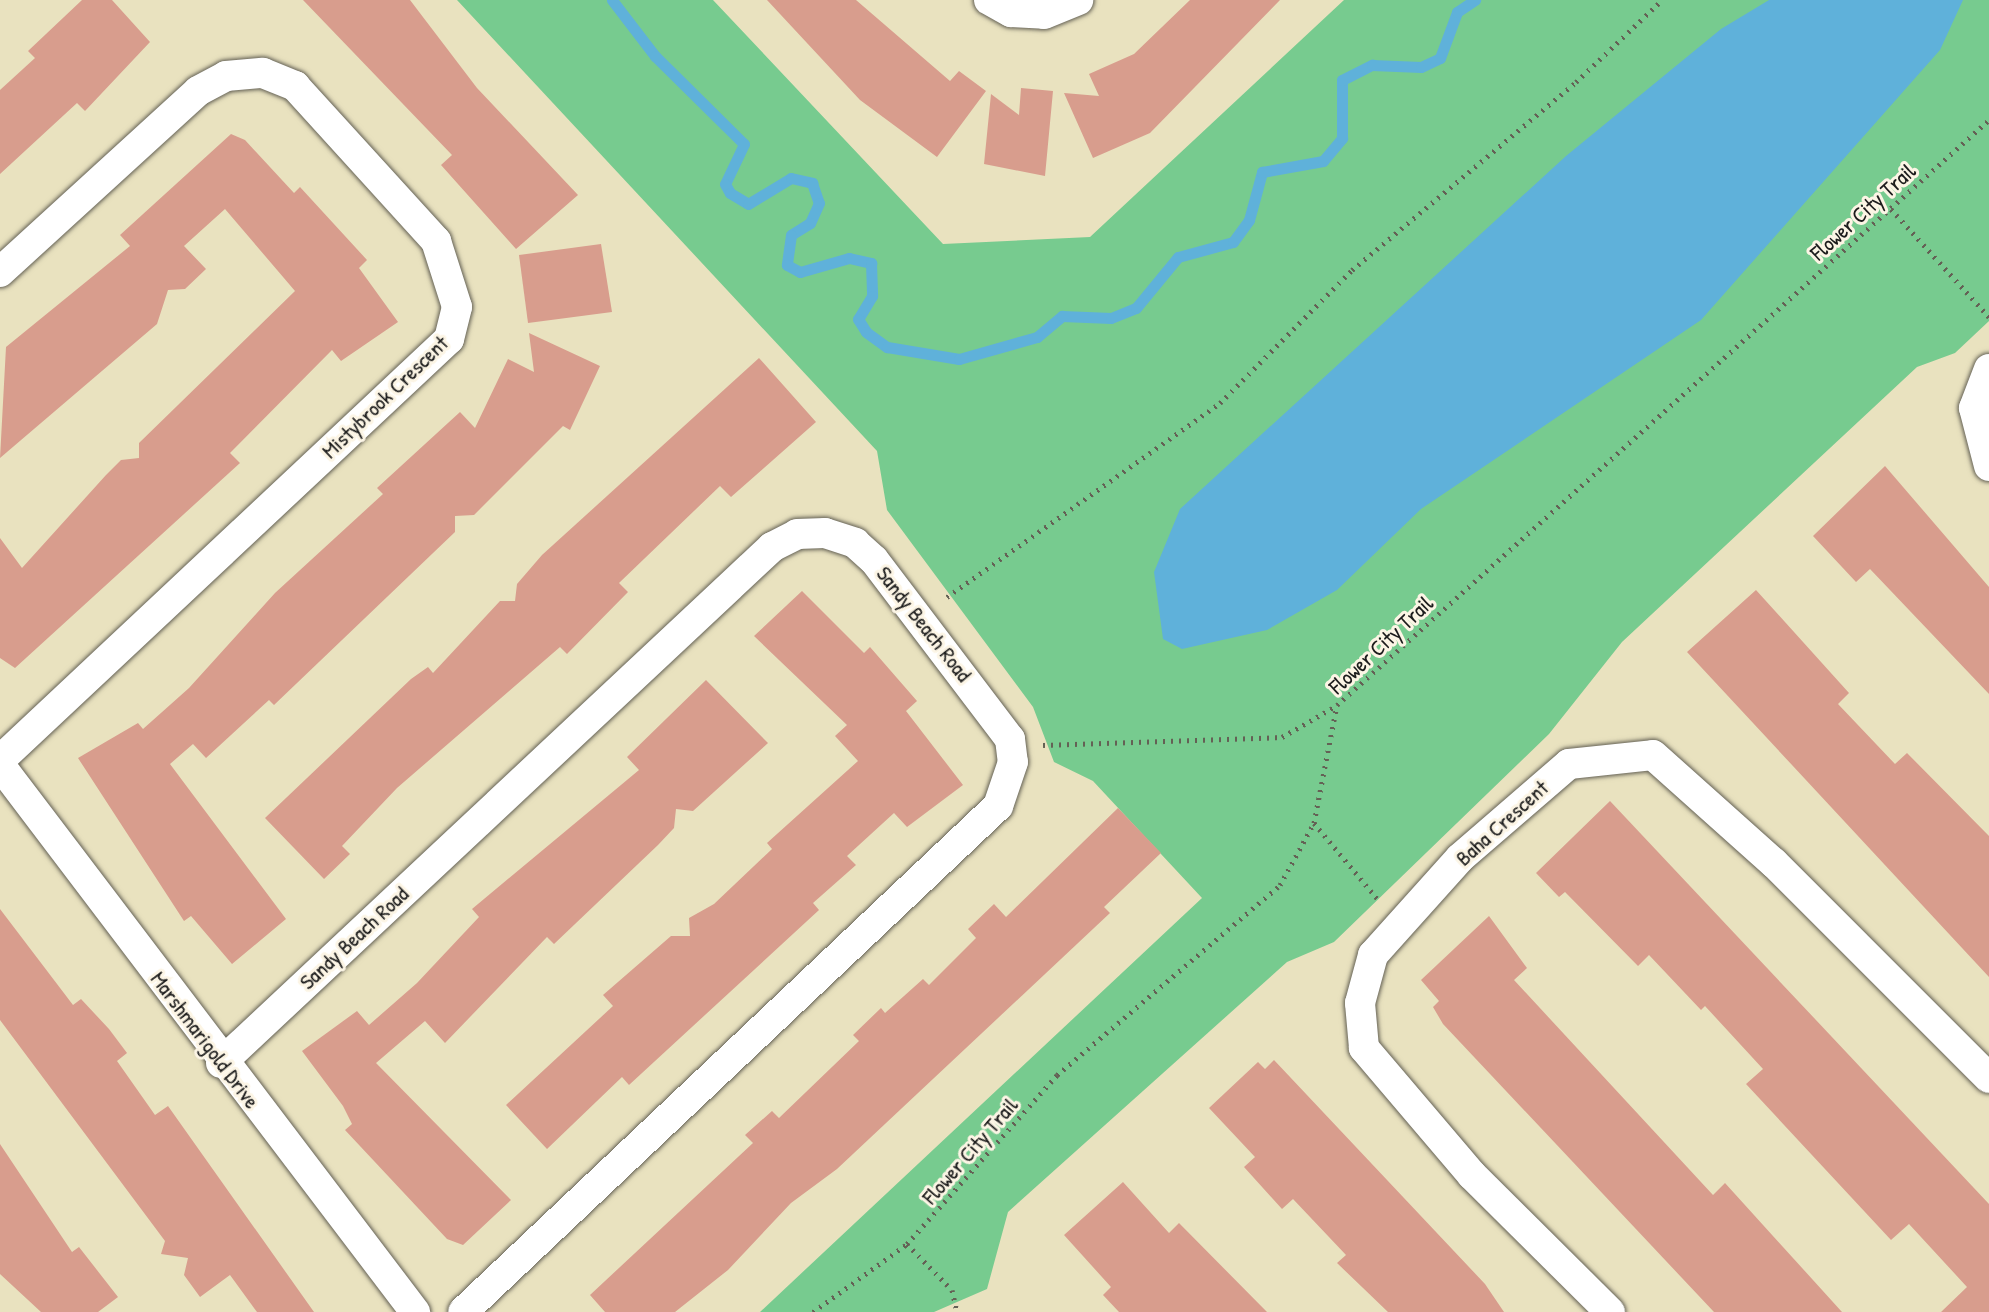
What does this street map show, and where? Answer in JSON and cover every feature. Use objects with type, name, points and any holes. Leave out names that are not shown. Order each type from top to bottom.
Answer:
[{"type":"street","points":[[989,0],[1011,12],[1044,14],[1078,0]]},
{"type":"street","name":"Mistybrook Crescent","points":[[0,272],[198,91],[226,76],[263,73],[295,86],[436,241],[457,307],[449,339],[0,762]]},
{"type":"street","points":[[1989,369],[1974,408],[1989,466]]},
{"type":"street","name":"Sandy Beach Road","points":[[221,1063],[772,547],[797,534],[825,533],[855,543],[874,560],[1010,739],[1013,762],[998,806],[463,1312]]},
{"type":"street","name":"Baha Crescent","points":[[1610,1312],[1472,1175],[1364,1048],[1360,1003],[1370,967],[1398,927],[1460,858],[1569,764],[1653,755],[1774,863],[1989,1078]]},
{"type":"street","name":"Marshmarigold Drive","points":[[0,762],[221,1063],[415,1312]]},
{"type":"path","points":[[947,597],[1220,403],[1352,270],[1576,82],[1662,0]]},
{"type":"path","name":"Flower City Trail","points":[[813,1312],[907,1244],[1057,1075],[1280,885],[1314,823],[1337,705],[1989,120]]},
{"type":"path","points":[[1891,209],[1989,317]]},
{"type":"path","points":[[1040,745],[1282,737],[1337,705]]},
{"type":"path","points":[[1314,823],[1398,927]]},
{"type":"path","points":[[907,1244],[952,1290],[957,1312]]},
{"type":"green space","points":[[457,0],[713,0],[943,244],[1090,237],[1344,0],[1989,0],[1989,321],[1955,353],[1917,367],[1622,642],[1549,734],[1334,942],[1287,962],[1008,1212],[987,1289],[934,1312],[760,1312],[1202,898],[1093,781],[1054,762],[1033,707],[887,510],[877,451]]},
{"type":"water","points":[[1769,0],[1963,0],[1940,50],[1701,320],[1421,509],[1337,590],[1267,630],[1182,649],[1163,639],[1154,572],[1180,509],[1566,156],[1721,29]]},
{"type":"building","points":[[82,0],[112,0],[150,42],[85,111],[77,103],[0,174],[0,90],[35,58],[28,51]]},
{"type":"building","points":[[303,0],[410,0],[477,88],[578,195],[516,249],[441,165],[452,155]]},
{"type":"building","points":[[767,0],[856,0],[950,81],[959,71],[986,91],[937,157],[860,100]]},
{"type":"building","points":[[1190,0],[1280,0],[1150,133],[1093,158],[1064,93],[1099,96],[1089,74],[1134,54]]},
{"type":"building","points":[[1021,88],[1053,91],[1045,176],[984,164],[991,94],[1019,115]]},
{"type":"building","points":[[231,134],[245,140],[294,193],[300,187],[367,260],[359,268],[398,322],[341,361],[332,350],[230,453],[240,463],[15,668],[0,658],[0,538],[22,568],[121,460],[139,458],[139,443],[295,291],[225,209],[184,246],[206,269],[185,289],[168,290],[157,324],[0,458],[6,347],[130,246],[120,235]]},
{"type":"building","points":[[601,244],[612,312],[528,323],[519,255]]},
{"type":"building","points":[[529,333],[600,366],[570,430],[563,426],[474,515],[455,516],[455,532],[274,705],[269,700],[206,758],[193,744],[170,764],[286,919],[232,964],[191,916],[184,921],[78,758],[138,723],[143,729],[189,688],[275,593],[383,494],[377,488],[460,412],[475,428],[508,359],[534,372]]},
{"type":"building","points":[[759,358],[816,422],[731,497],[720,486],[619,583],[628,592],[567,654],[560,647],[397,788],[342,846],[350,854],[324,879],[265,818],[411,679],[428,667],[433,673],[500,601],[515,601],[517,584],[542,555]]},
{"type":"building","points":[[1885,466],[1989,587],[1989,694],[1870,569],[1856,582],[1813,536]]},
{"type":"building","points":[[1756,590],[1849,693],[1838,704],[1895,764],[1907,753],[1989,836],[1989,977],[1687,652]]},
{"type":"building","points":[[802,591],[864,653],[870,647],[917,701],[906,711],[963,785],[907,827],[894,813],[847,856],[856,865],[813,903],[819,910],[629,1085],[622,1077],[547,1149],[506,1105],[613,1006],[603,995],[671,936],[690,936],[689,918],[714,904],[772,849],[767,843],[858,761],[835,736],[847,725],[754,636]]},
{"type":"building","points":[[706,680],[768,743],[693,811],[676,809],[674,828],[658,845],[554,944],[547,937],[445,1043],[425,1021],[376,1063],[511,1200],[463,1245],[447,1239],[345,1130],[352,1124],[343,1106],[302,1051],[357,1011],[369,1025],[417,983],[479,917],[472,909],[639,770],[627,757]]},
{"type":"building","points":[[1610,801],[1989,1204],[1989,1312],[1941,1312],[1967,1287],[1909,1224],[1891,1240],[1746,1084],[1763,1069],[1705,1006],[1701,1010],[1649,955],[1638,966],[1565,892],[1559,897],[1536,873]]},
{"type":"building","points":[[1118,808],[1161,853],[1104,907],[1110,913],[837,1169],[791,1203],[728,1270],[675,1312],[605,1312],[590,1295],[753,1143],[745,1135],[772,1111],[779,1118],[859,1041],[853,1035],[881,1008],[885,1013],[923,979],[929,985],[976,938],[968,929],[994,904],[1006,917]]},
{"type":"building","points":[[0,909],[73,1005],[81,999],[109,1029],[127,1053],[117,1061],[155,1115],[168,1106],[314,1312],[257,1312],[230,1275],[200,1297],[184,1275],[188,1258],[161,1254],[165,1241],[0,1020]]},
{"type":"building","points":[[1489,916],[1527,968],[1514,980],[1713,1195],[1725,1183],[1842,1312],[1714,1312],[1443,1024],[1433,1007],[1439,1001],[1421,980]]},
{"type":"building","points":[[1274,1060],[1485,1284],[1504,1312],[1388,1312],[1337,1263],[1346,1255],[1293,1199],[1282,1209],[1244,1167],[1255,1157],[1209,1108],[1258,1062],[1265,1069]]},
{"type":"building","points":[[0,1144],[72,1252],[79,1247],[118,1297],[98,1312],[41,1312],[0,1274]]},
{"type":"building","points":[[1123,1182],[1169,1233],[1179,1223],[1267,1312],[1119,1312],[1103,1295],[1111,1287],[1064,1235]]},
{"type":"waterway","points":[[612,0],[655,56],[744,144],[725,184],[730,193],[748,204],[791,178],[812,183],[819,203],[810,223],[791,235],[787,265],[800,272],[849,258],[871,263],[872,296],[858,319],[866,332],[887,347],[959,359],[1037,337],[1062,316],[1111,318],[1136,308],[1178,257],[1233,242],[1249,220],[1262,172],[1323,161],[1342,138],[1342,80],[1372,65],[1421,67],[1440,58],[1457,12],[1475,0]]}]
